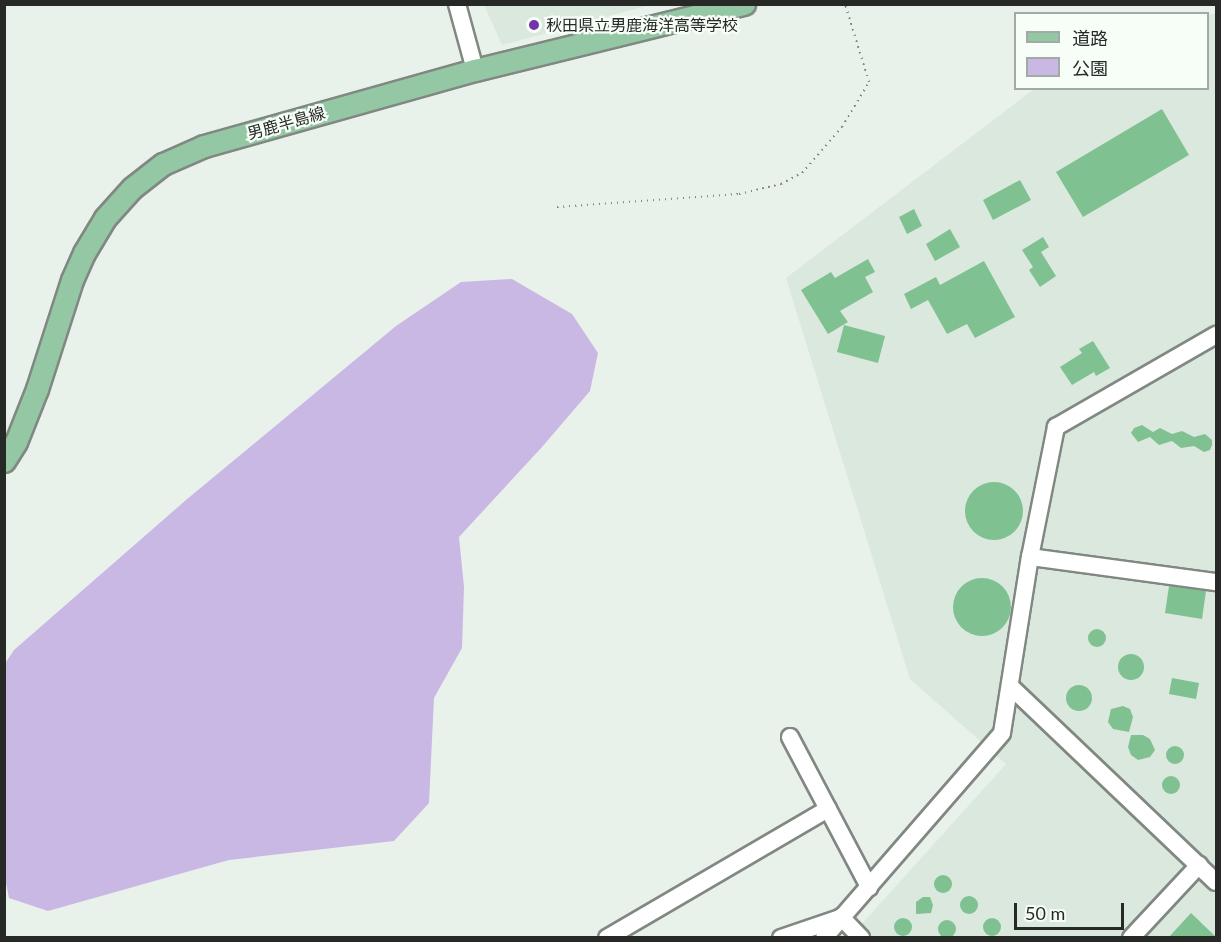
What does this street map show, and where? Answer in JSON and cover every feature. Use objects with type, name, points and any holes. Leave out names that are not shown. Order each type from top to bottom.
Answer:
[{"type":"main road","name":"男鹿半島線","points":[[4,461],[16,442],[37,389],[72,280],[84,253],[105,218],[132,188],[163,164],[204,146],[475,70],[744,4]]},
{"type":"street","points":[[457,4],[475,70]]},
{"type":"street","points":[[824,938],[1002,733],[1030,557],[1056,428],[1216,335]]},
{"type":"street","points":[[1030,557],[1216,582]]},
{"type":"street","points":[[1010,686],[1216,882]]},
{"type":"street","points":[[790,737],[869,887]]},
{"type":"street","points":[[607,938],[828,809]]},
{"type":"street","points":[[1131,938],[1199,865]]},
{"type":"street","points":[[780,938],[841,917]]},
{"type":"street","points":[[841,917],[861,938]]},
{"type":"path","points":[[557,207],[739,194],[781,184],[802,173],[842,127],[869,82],[845,4]]},
{"type":"shaded area","name":"秋田県立男鹿海洋高等学校","points":[[484,5],[650,5],[502,45]]},
{"type":"shaded area","points":[[1209,14],[1216,14],[1216,937],[850,937],[1006,764],[910,679],[786,278],[1033,90],[1209,90]]},
{"type":"green space","points":[[512,279],[572,314],[598,353],[590,391],[459,537],[464,587],[462,648],[434,698],[429,803],[394,841],[229,860],[48,911],[9,898],[4,873],[4,665],[14,650],[186,500],[396,326],[461,282]]},
{"type":"building","points":[[1162,109],[1189,155],[1083,217],[1056,172]]},
{"type":"building","points":[[1020,180],[1031,200],[993,220],[983,200]]},
{"type":"building","points":[[914,209],[922,226],[907,234],[899,217]]},
{"type":"building","points":[[950,229],[960,247],[935,261],[926,244]]},
{"type":"building","points":[[1043,237],[1049,247],[1041,252],[1056,276],[1040,287],[1029,270],[1033,267],[1022,250]]},
{"type":"building","points":[[868,259],[875,272],[865,277],[873,292],[840,311],[848,322],[828,334],[801,290],[831,272],[835,278]]},
{"type":"building","points":[[984,261],[1015,317],[975,338],[967,324],[947,334],[928,300],[911,309],[904,294],[936,277],[940,285]]},
{"type":"building","points":[[844,325],[885,336],[878,363],[837,352]]},
{"type":"building","points":[[1093,341],[1110,368],[1096,376],[1094,372],[1072,385],[1060,367],[1082,353],[1079,349]]},
{"type":"building","points":[[1142,425],[1153,432],[1160,428],[1172,434],[1182,431],[1194,437],[1205,434],[1212,440],[1212,445],[1210,450],[1204,452],[1194,446],[1181,448],[1172,441],[1159,445],[1150,437],[1138,442],[1131,433],[1134,428]]},
{"type":"building","points":[[994,482],[1010,487],[1018,495],[1023,511],[1018,527],[1010,535],[994,540],[978,535],[970,527],[965,511],[970,495],[978,487]]},
{"type":"building","points":[[982,578],[998,583],[1006,591],[1011,607],[1006,623],[998,631],[982,636],[966,631],[958,623],[953,607],[958,591],[966,583]]},
{"type":"building","points":[[1169,586],[1206,591],[1202,619],[1165,613]]},
{"type":"building","points":[[1097,629],[1103,632],[1106,638],[1103,644],[1097,647],[1091,644],[1088,638],[1091,632]]},
{"type":"building","points":[[1131,654],[1140,658],[1144,667],[1140,676],[1131,680],[1122,676],[1118,667],[1122,658]]},
{"type":"building","points":[[1172,678],[1199,683],[1196,699],[1169,694]]},
{"type":"building","points":[[1079,685],[1088,689],[1092,698],[1088,707],[1079,711],[1070,707],[1066,698],[1070,689]]},
{"type":"building","points":[[1123,706],[1130,709],[1133,717],[1129,732],[1113,729],[1108,722],[1111,709]]},
{"type":"building","points":[[1131,735],[1143,735],[1150,739],[1155,750],[1150,757],[1138,760],[1131,755],[1128,747]]},
{"type":"building","points":[[1175,746],[1181,749],[1184,755],[1181,761],[1175,764],[1169,761],[1166,755],[1169,749]]},
{"type":"building","points":[[1171,776],[1177,779],[1180,785],[1177,791],[1171,794],[1165,791],[1162,785],[1165,779]]},
{"type":"building","points":[[943,875],[949,878],[952,884],[949,890],[943,893],[937,890],[934,884],[937,878]]},
{"type":"building","points":[[969,896],[975,899],[978,905],[975,911],[969,914],[963,911],[960,905],[963,899]]},
{"type":"building","points":[[923,897],[930,897],[933,905],[931,913],[916,914],[916,902]]},
{"type":"building","points":[[1191,913],[1216,937],[1216,938],[1168,938]]},
{"type":"building","points":[[903,918],[909,921],[912,927],[909,933],[903,936],[897,933],[894,927],[897,921]]},
{"type":"building","points":[[992,918],[998,921],[1001,927],[998,933],[992,936],[986,933],[983,927],[986,921]]},
{"type":"building","points":[[947,920],[953,923],[956,929],[953,935],[947,938],[941,935],[938,929],[941,923]]},
{"type":"place","name":"秋田県立男鹿海洋高等学校","points":[[534,25]]}]
